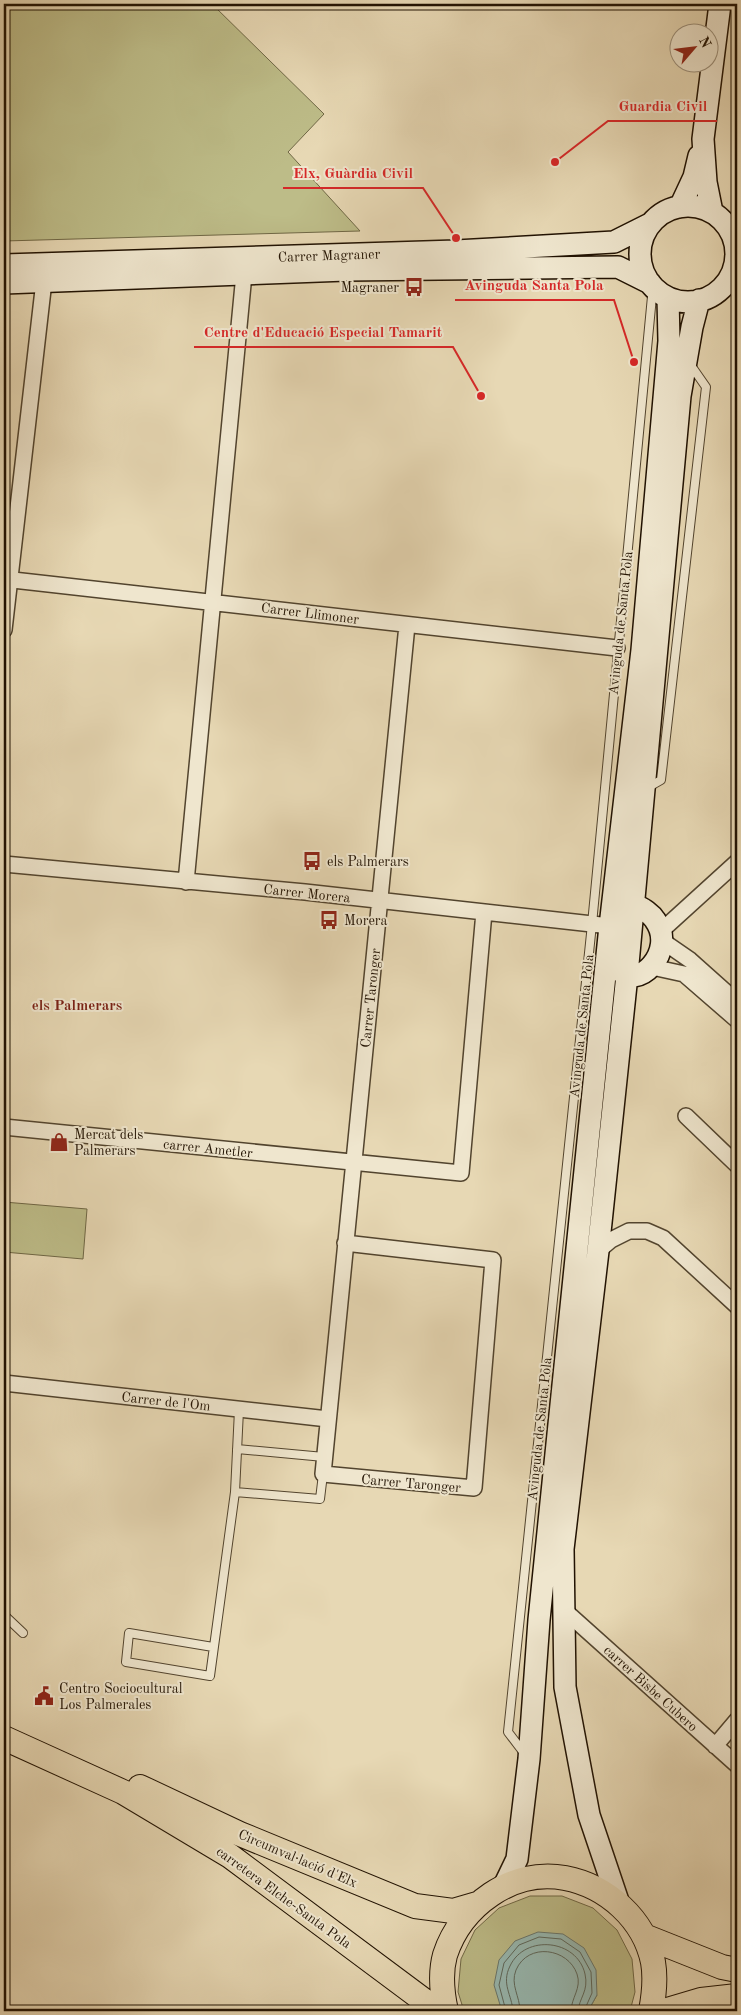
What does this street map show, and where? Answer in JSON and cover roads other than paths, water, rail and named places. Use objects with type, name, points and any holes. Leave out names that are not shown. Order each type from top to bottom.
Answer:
[{"type":"main road","points":[[680,207],[694,177],[703,139],[720,4]]},
{"type":"main road","points":[[703,139],[706,182],[712,212]]},
{"type":"main road","points":[[693,206],[712,212],[734,231],[736,248],[735,271],[724,286],[713,295],[699,300],[688,302],[657,289],[640,262],[641,242],[650,224],[660,214],[671,208],[693,206]]},
{"type":"main road","name":"Carrer Magraner","points":[[4,265],[446,251],[614,242],[650,224]]},
{"type":"main road","name":"Carrer Magraner","points":[[4,283],[346,270],[618,267],[657,289]]},
{"type":"main road","name":"Avinguda de Santa Pola","points":[[504,1886],[517,1859],[529,1759],[539,1620],[601,925],[642,650],[669,341],[657,289]]},
{"type":"main road","points":[[619,1904],[589,1815],[565,1687],[563,1549],[598,1251],[627,975],[679,406],[686,358],[699,300]]},
{"type":"main road","points":[[601,925],[622,908],[634,904],[649,913],[656,921],[661,936],[662,949],[658,958],[652,967],[639,974],[627,975]]},
{"type":"main road","name":"Avinguda de Santa Pola","points":[[601,925],[619,970],[627,975]]},
{"type":"main road","points":[[4,1722],[124,1786]]},
{"type":"main road","points":[[4,1738],[124,1786]]},
{"type":"main road","name":"Circumval·lació d'Elx","points":[[124,1786],[415,1906],[453,1910],[477,1904]]},
{"type":"main road","name":"carretera Elche-Santa Pola","points":[[124,1786],[230,1856],[438,2011]]},
{"type":"main road","points":[[446,2011],[441,1987],[445,1956],[457,1928],[477,1904],[504,1886],[533,1878],[564,1878],[594,1887],[619,1904],[633,1919],[644,1936],[653,1962],[655,1990],[651,2011]]},
{"type":"main road","points":[[644,1936],[722,1967],[737,1970]]},
{"type":"main road","points":[[664,2011],[701,2000],[737,1996]]},
{"type":"street","points":[[186,882],[211,601],[244,274]]},
{"type":"street","points":[[4,630],[6,580],[44,281]]},
{"type":"street","name":"Carrer Llimoner","points":[[6,580],[211,601],[617,648]]},
{"type":"street","name":"Carrer Taronger","points":[[345,1243],[492,1260],[474,1488],[323,1474],[324,1457],[328,1420],[345,1243],[353,1162],[407,625]]},
{"type":"street","points":[[737,862],[661,936],[737,1002]]},
{"type":"street","name":"Carrer Morera","points":[[4,864],[305,892],[601,925]]},
{"type":"street","points":[[353,1162],[461,1173],[484,912]]},
{"type":"street","points":[[652,967],[684,974],[737,1020]]},
{"type":"street","points":[[686,1116],[737,1165]]},
{"type":"street","name":"carrer Ametler","points":[[4,1127],[353,1162]]},
{"type":"street","points":[[598,1251],[611,1240],[629,1231],[647,1231],[663,1238],[737,1306]]},
{"type":"street","name":"Carrer de l'Om","points":[[4,1383],[328,1420]]},
{"type":"street","name":"carrer Bisbe Cubero","points":[[564,1610],[737,1765]]},
{"type":"street","points":[[715,1746],[737,1720]]},
{"type":"lane","name":"Avinguda de Santa Pola","points":[[601,925],[617,648],[657,289]]},
{"type":"lane","points":[[213,1647],[129,1633],[126,1662],[210,1676],[235,1492],[238,1410]]},
{"type":"lane","points":[[237,1449],[324,1457]]},
{"type":"lane","points":[[235,1492],[320,1499],[323,1474]]},
{"type":"lane","points":[[4,1615],[23,1633]]},
{"type":"water","points":[[538,1932],[563,1934],[584,1948],[596,1970],[597,1995],[588,2011],[503,2011],[501,2008],[494,1985],[499,1960],[515,1941]]},
{"type":"place","name":"Guardia Civil","points":[[555,162]]},
{"type":"place","name":"Elx, Guàrdia Civil","points":[[456,238]]},
{"type":"place","name":"Magraner","points":[[414,287]]},
{"type":"place","name":"Avinguda Santa Pola","points":[[634,362]]},
{"type":"place","name":"Centre d'Educació Especial Tamarit","points":[[481,396]]},
{"type":"place","name":"els Palmerars","points":[[312,861]]},
{"type":"place","name":"Morera","points":[[329,920]]},
{"type":"place","name":"Mercat dels Palmerars","points":[[59,1142]]},
{"type":"place","name":"Centro Sociocultural Los Palmerales","points":[[44,1696]]},
{"type":"district","name":"els Palmerars","points":[[77,1005]]}]
